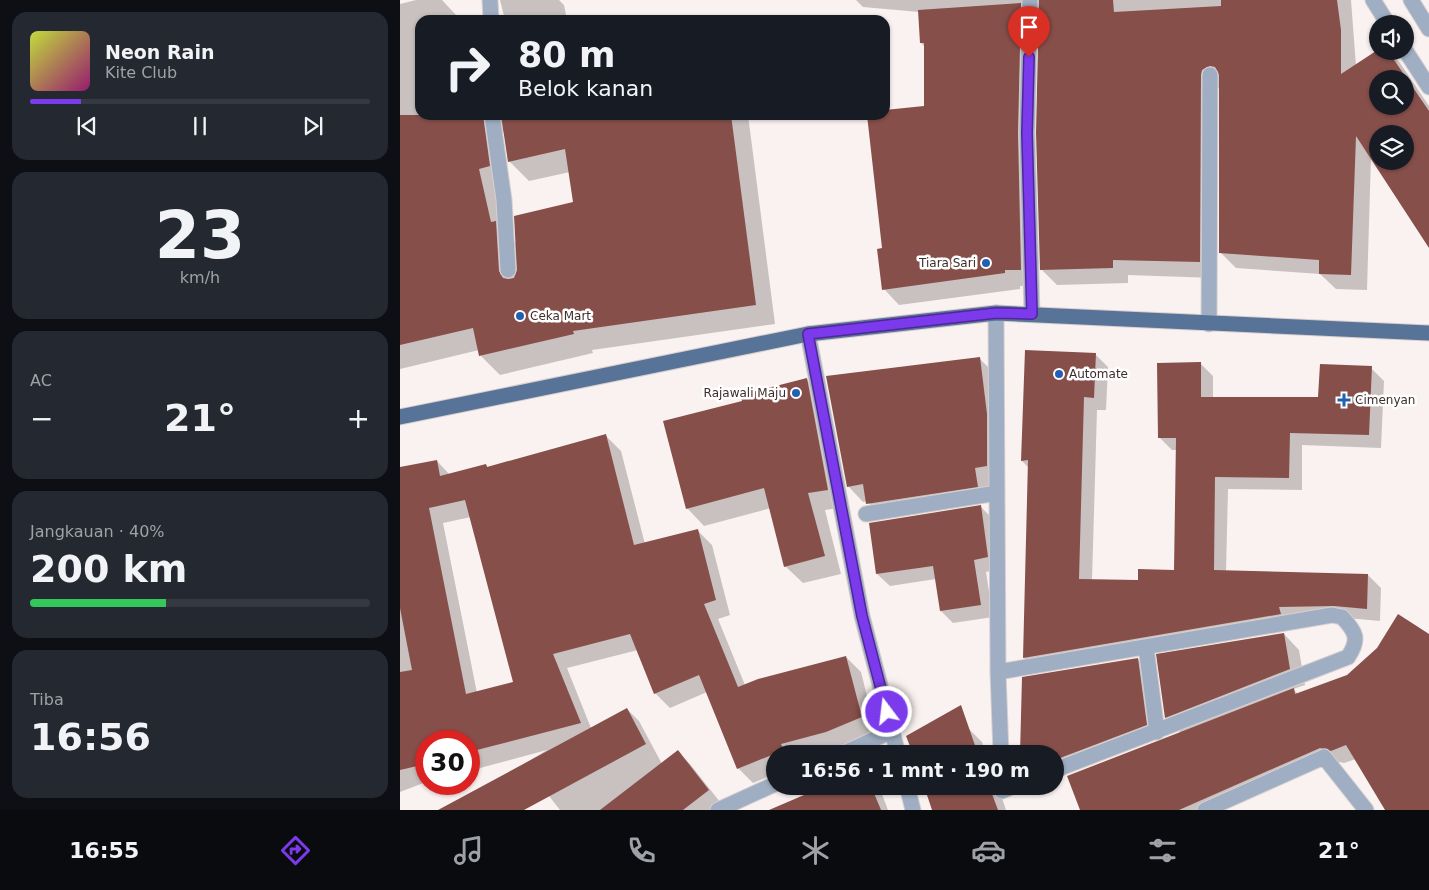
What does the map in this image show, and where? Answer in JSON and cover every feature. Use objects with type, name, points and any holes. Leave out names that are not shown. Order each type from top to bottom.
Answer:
[{"type":"main road","points":[[400,417],[808,334],[996,313],[1427,333]]},
{"type":"street","points":[[490,0],[491,15]]},
{"type":"street","points":[[1030,0],[1027,133],[1032,314]]},
{"type":"street","points":[[1373,0],[1382,15]]},
{"type":"street","points":[[1411,0],[1429,29]]},
{"type":"street","points":[[1411,60],[1429,87]]},
{"type":"street","points":[[1210,76],[1210,324]]},
{"type":"street","points":[[493,120],[504,200],[508,270]]},
{"type":"street","points":[[996,313],[998,672],[1001,745]]},
{"type":"street","points":[[808,334],[862,616],[896,745]]},
{"type":"street","points":[[866,514],[997,493]]},
{"type":"street","points":[[998,672],[1332,615],[1342,617],[1356,636],[1355,646],[1348,657],[1064,767]]},
{"type":"street","points":[[1146,647],[1156,732]]},
{"type":"street","points":[[862,745],[892,731]]},
{"type":"street","points":[[1204,810],[1324,757],[1366,810]]},
{"type":"street","points":[[718,810],[766,788]]},
{"type":"street","points":[[909,795],[913,810]]},
{"type":"building","points":[[1039,0],[1113,0],[1114,12],[1221,6],[1221,0],[1337,0],[1341,30],[1341,74],[1369,56],[1369,60],[1394,60],[1401,70],[1369,70],[1369,115],[1414,115],[1414,89],[1429,111],[1429,248],[1378,170],[1414,170],[1414,125],[1369,125],[1369,156],[1356,136],[1351,275],[1319,274],[1319,260],[1219,253],[1219,75],[1215,67],[1210,66],[1202,70],[1201,75],[1200,262],[1113,260],[1113,268],[1040,270],[1036,133]]},
{"type":"building","points":[[1021,3],[1018,133],[1021,270],[1005,270],[1005,273],[882,290],[877,249],[882,248],[868,120],[890,120],[890,109],[924,106],[924,43],[920,43],[918,10]]},
{"type":"building","points":[[400,115],[415,115],[415,120],[484,120],[490,166],[479,169],[491,222],[496,221],[499,271],[503,278],[508,279],[514,278],[517,270],[514,216],[573,202],[565,149],[508,162],[502,120],[732,120],[756,305],[573,331],[574,334],[479,356],[473,328],[400,345]]},
{"type":"building","points":[[1025,350],[1096,353],[1094,398],[1084,397],[1079,579],[1138,580],[1138,569],[1174,570],[1176,438],[1158,438],[1157,363],[1201,362],[1201,397],[1318,397],[1320,364],[1372,366],[1369,435],[1290,433],[1289,478],[1215,477],[1214,570],[1368,574],[1367,609],[1334,606],[1279,607],[1281,614],[1023,658],[1028,460],[1021,461]]},
{"type":"building","points":[[980,357],[987,414],[987,466],[975,468],[978,487],[866,504],[863,484],[847,487],[826,376]]},
{"type":"building","points":[[807,378],[828,490],[808,493],[825,556],[784,567],[764,488],[686,509],[663,421],[742,401],[741,395]]},
{"type":"building","points":[[606,434],[634,545],[698,529],[716,600],[704,604],[738,687],[758,679],[846,656],[862,717],[826,732],[782,745],[766,745],[766,757],[737,769],[699,675],[654,694],[630,634],[553,654],[581,723],[480,749],[480,730],[415,730],[415,767],[400,770],[400,672],[412,670],[400,608],[400,467],[437,460],[440,476],[486,464],[487,467]],"holes":[[[465,500],[513,682],[466,694],[429,508]]]},
{"type":"building","points":[[981,505],[988,557],[974,560],[981,605],[940,611],[933,566],[876,574],[869,523]]},
{"type":"building","points":[[1398,614],[1429,634],[1429,810],[1385,810],[1346,745],[1331,751],[1320,748],[1179,810],[1080,810],[1067,776],[1294,688],[1295,694],[1347,675],[1377,648]]},
{"type":"building","points":[[1284,633],[1290,669],[1165,718],[1156,654]]},
{"type":"building","points":[[1138,658],[1147,725],[1064,756],[1064,745],[1020,745],[1022,677]]},
{"type":"building","points":[[961,705],[975,745],[910,745],[906,736]]},
{"type":"building","points":[[627,708],[646,744],[524,810],[438,810],[466,795],[480,795],[480,787]]},
{"type":"building","points":[[678,750],[709,790],[683,810],[600,810]]},
{"type":"building","points":[[804,795],[875,795],[881,810],[769,810]]},
{"type":"building","points":[[927,795],[992,795],[998,810],[932,810]]},
{"type":"place","name":"Tiara Sari","points":[[986,263]]},
{"type":"place","name":"Ceka Mart","points":[[520,316]]},
{"type":"place","name":"Automate","points":[[1059,374]]},
{"type":"place","name":"Rajawali Maju","points":[[796,393]]},
{"type":"place","name":"Cimenyan","points":[[1344,400]]},
{"type":"route","points":[[887,712],[862,616],[808,334],[996,313],[1032,314],[1027,133],[1029,57]]}]
